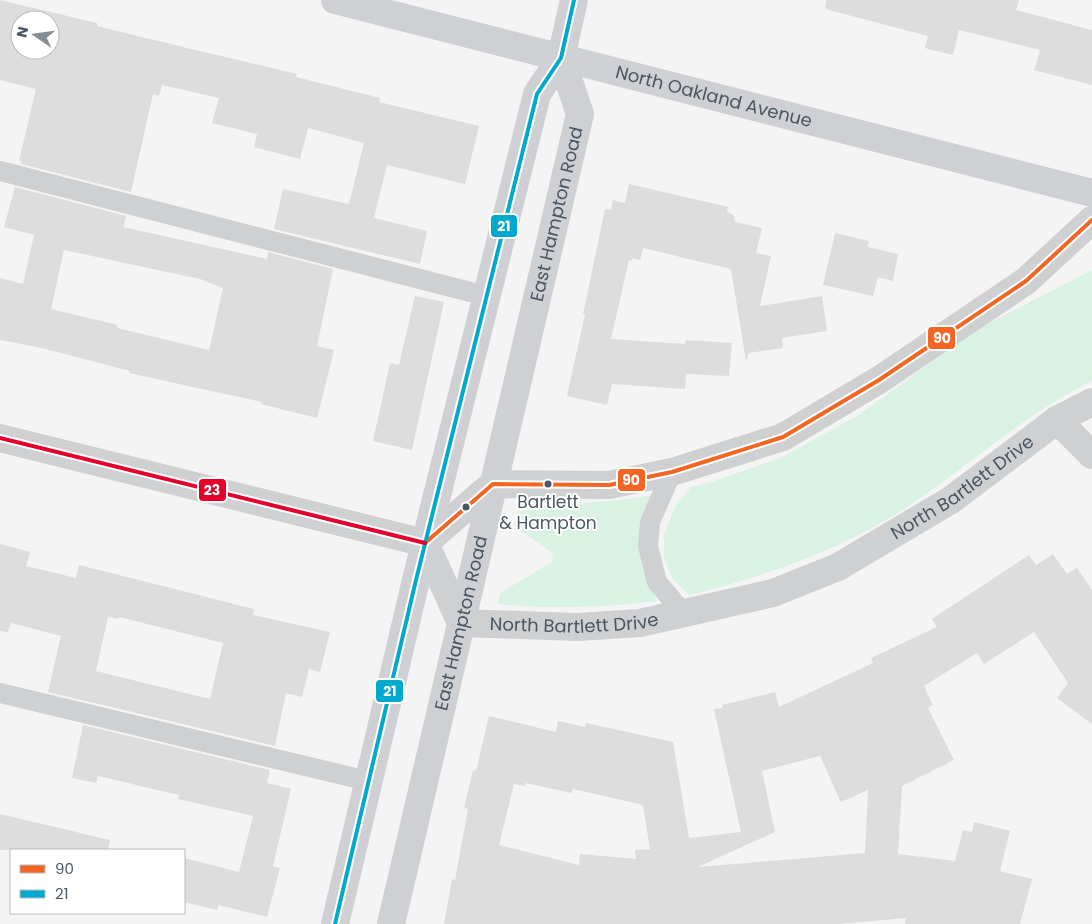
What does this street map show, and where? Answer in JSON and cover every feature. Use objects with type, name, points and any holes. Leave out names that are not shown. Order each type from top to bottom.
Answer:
[{"type":"main road","name":"North Oakland Avenue","points":[[335,0],[1092,193]]},
{"type":"main road","points":[[335,924],[486,296],[537,94],[561,58],[574,0]]},
{"type":"main road","name":"East Hampton Road","points":[[391,924],[580,114],[561,58]]},
{"type":"street","points":[[426,543],[493,484],[609,485],[672,472],[783,437],[879,380],[1026,281],[1092,220]]},
{"type":"street","name":"North Bartlett Drive","points":[[461,622],[578,627],[640,623],[773,593],[838,567],[951,500],[1057,420],[1092,402]]},
{"type":"street","points":[[1057,420],[1092,455]]},
{"type":"street","points":[[0,438],[426,543]]},
{"type":"street","points":[[426,543],[461,622]]},
{"type":"lane","points":[[0,171],[486,296]]},
{"type":"lane","points":[[672,472],[650,522],[648,546],[657,582],[684,614]]},
{"type":"lane","points":[[0,693],[368,781]]},
{"type":"green space","points":[[1092,270],[1092,381],[1045,408],[913,503],[888,519],[834,547],[748,579],[689,595],[673,579],[664,559],[664,535],[675,507],[691,487],[712,482],[782,457],[857,416],[976,330]]},
{"type":"green space","points":[[655,495],[640,555],[645,576],[657,601],[570,607],[519,606],[498,603],[500,593],[552,562],[553,553],[515,527],[520,511]]},
{"type":"building","points":[[0,0],[42,10],[10,10],[10,60],[60,60],[60,14],[97,23],[97,26],[297,74],[296,77],[380,98],[379,102],[479,126],[465,184],[387,165],[374,218],[427,231],[420,264],[274,229],[283,189],[349,204],[364,143],[308,128],[300,159],[254,147],[257,134],[212,123],[219,98],[162,85],[159,96],[153,94],[131,192],[21,164],[22,161],[19,161],[36,89],[0,80]]},
{"type":"building","points":[[826,0],[1019,0],[1016,10],[1092,30],[1092,85],[1034,70],[1040,50],[959,30],[953,55],[925,48],[928,36],[825,9]]},
{"type":"building","points":[[629,184],[728,207],[727,212],[734,215],[735,222],[762,228],[756,253],[771,256],[760,306],[822,296],[827,331],[782,338],[783,348],[749,353],[746,361],[731,269],[643,248],[640,260],[632,258],[632,261],[629,260],[611,339],[685,344],[686,340],[732,343],[729,376],[686,374],[685,389],[612,384],[607,405],[567,396],[605,209],[611,210],[613,200],[625,203]]},
{"type":"building","points":[[15,187],[126,216],[123,227],[267,259],[268,252],[333,269],[317,346],[334,350],[317,418],[261,404],[262,402],[129,373],[130,371],[42,348],[0,340],[0,278],[23,284],[34,235],[4,227]],"holes":[[[64,250],[200,279],[223,288],[209,350],[117,328],[118,325],[51,309]]]},
{"type":"building","points":[[835,233],[869,241],[868,247],[898,254],[893,281],[878,277],[873,296],[823,285]]},
{"type":"building","points":[[415,296],[444,302],[412,450],[373,441],[390,363],[399,365]]},
{"type":"building","points":[[0,544],[30,552],[26,566],[76,578],[79,565],[254,609],[253,615],[330,632],[320,672],[309,669],[302,697],[286,693],[275,746],[48,692],[61,636],[11,623],[8,632],[0,631]],"holes":[[[108,617],[119,619],[119,617],[223,643],[210,699],[96,671]]]},
{"type":"building","points":[[1053,554],[1067,574],[1077,568],[1092,590],[1092,724],[1057,698],[1068,683],[1034,632],[984,664],[977,653],[924,686],[933,705],[928,708],[954,760],[902,786],[898,854],[955,861],[963,830],[972,832],[974,822],[1010,831],[1000,871],[1032,879],[1020,924],[905,924],[906,918],[839,924],[444,924],[452,879],[455,880],[468,809],[464,808],[473,770],[476,771],[489,716],[556,732],[558,721],[585,727],[586,723],[673,742],[689,838],[741,832],[714,709],[723,708],[722,705],[775,692],[779,707],[873,663],[871,658],[937,627],[932,619],[1029,555],[1036,565]],"holes":[[[820,756],[841,802],[868,790],[865,853],[698,867],[775,832],[762,771]],[[526,783],[572,793],[573,789],[643,805],[650,849],[635,850],[636,859],[580,854],[579,865],[499,845],[514,784],[525,786]]]},
{"type":"building","points":[[83,725],[270,770],[267,783],[291,789],[273,866],[280,868],[267,917],[218,905],[217,910],[185,902],[185,858],[239,872],[253,816],[178,799],[179,795],[98,776],[96,783],[72,778]]},
{"type":"building","points":[[0,814],[110,840],[108,849],[0,850]]},
{"type":"transit line","name":"21","points":[[335,924],[416,580],[537,94],[561,58],[574,0]]},
{"type":"transit line","name":"90","points":[[425,543],[493,484],[609,485],[672,472],[783,437],[879,380],[1026,281],[1092,220]]},
{"type":"transit line","name":"23","points":[[0,438],[425,543]]},
{"type":"place","name":"Bartlett & Hampton","points":[[548,484]]}]
